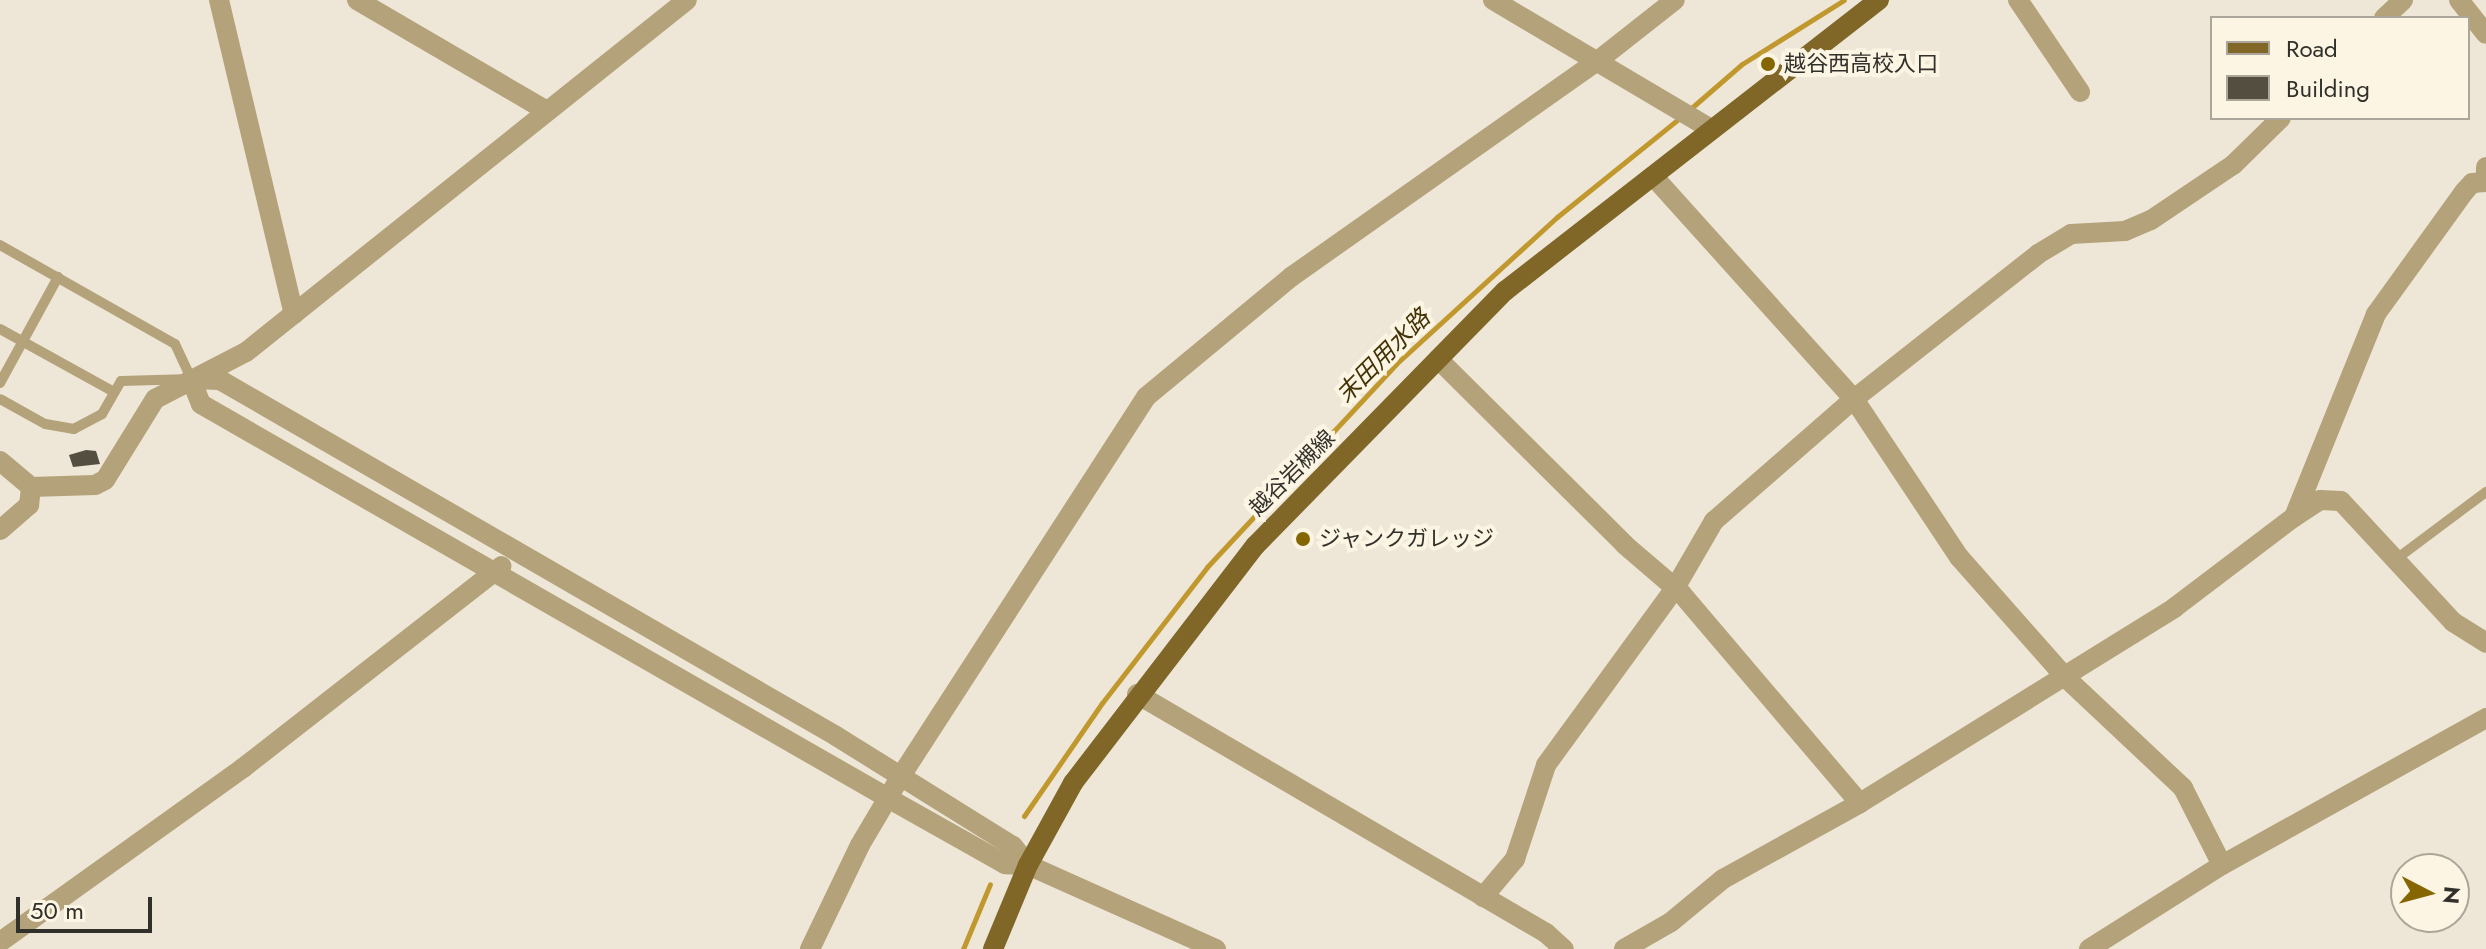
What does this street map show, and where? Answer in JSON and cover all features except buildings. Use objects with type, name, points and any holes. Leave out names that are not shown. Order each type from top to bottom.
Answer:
[{"type":"main road","name":"越谷岩槻線","points":[[993,949],[1028,865],[1073,783],[1137,694],[1255,546],[1505,291],[1879,0]]},
{"type":"street","points":[[219,0],[294,314]]},
{"type":"street","points":[[357,0],[547,111]]},
{"type":"street","points":[[1493,0],[1600,59],[1711,129]]},
{"type":"street","points":[[810,949],[899,779],[1146,397],[1291,277],[1600,59],[1675,0]]},
{"type":"street","points":[[2018,0],[2080,92]]},
{"type":"street","points":[[2386,16],[2403,0]]},
{"type":"street","points":[[2459,0],[2486,34]]},
{"type":"street","points":[[0,461],[31,487],[95,485],[105,480],[155,399],[246,352],[547,111],[676,3]]},
{"type":"street","points":[[1483,897],[1515,859],[1546,765],[1675,588],[1714,521],[1854,399],[2038,254],[2071,234],[2125,231],[2151,220],[2233,165],[2279,120]]},
{"type":"street","points":[[2294,517],[2376,314],[2464,192],[2472,183],[2486,181],[2486,167]]},
{"type":"street","points":[[1653,176],[1854,399],[1959,557],[2065,677],[2183,788],[2222,865]]},
{"type":"street","points":[[1438,359],[1625,545],[1675,588],[1860,803]]},
{"type":"street","points":[[191,379],[220,380],[836,736],[899,779],[1013,846],[1028,865]]},
{"type":"street","points":[[191,379],[201,404],[1005,864],[1028,865],[1216,949]]},
{"type":"street","points":[[0,530],[29,505],[31,487]]},
{"type":"street","points":[[1624,949],[1671,922],[1723,879],[1860,803],[2174,608],[2320,500],[2341,501],[2393,561],[2453,622],[2486,643]]},
{"type":"street","points":[[0,942],[243,768],[518,554]]},
{"type":"street","points":[[1137,694],[1483,897],[1564,949]]},
{"type":"street","points":[[2089,949],[2222,865],[2486,718]]},
{"type":"lane","points":[[0,245],[175,344],[191,379],[121,381],[102,414],[74,429],[45,424],[0,399]]},
{"type":"lane","points":[[0,383],[58,277]]},
{"type":"lane","points":[[0,329],[114,392]]},
{"type":"lane","points":[[2393,561],[2486,492]]},
{"type":"waterway","name":"末田用水路","points":[[1689,110],[1742,64],[1844,0]]},
{"type":"waterway","name":"末田用水路","points":[[1024,816],[1102,703],[1207,567],[1396,364],[1557,217],[1681,117]]},
{"type":"waterway","name":"末田用水路","points":[[963,949],[990,884]]},
{"type":"place","name":"越谷西高校入口","points":[[1768,64]]},
{"type":"place","name":"ジャンクガレッジ","points":[[1303,539]]}]
